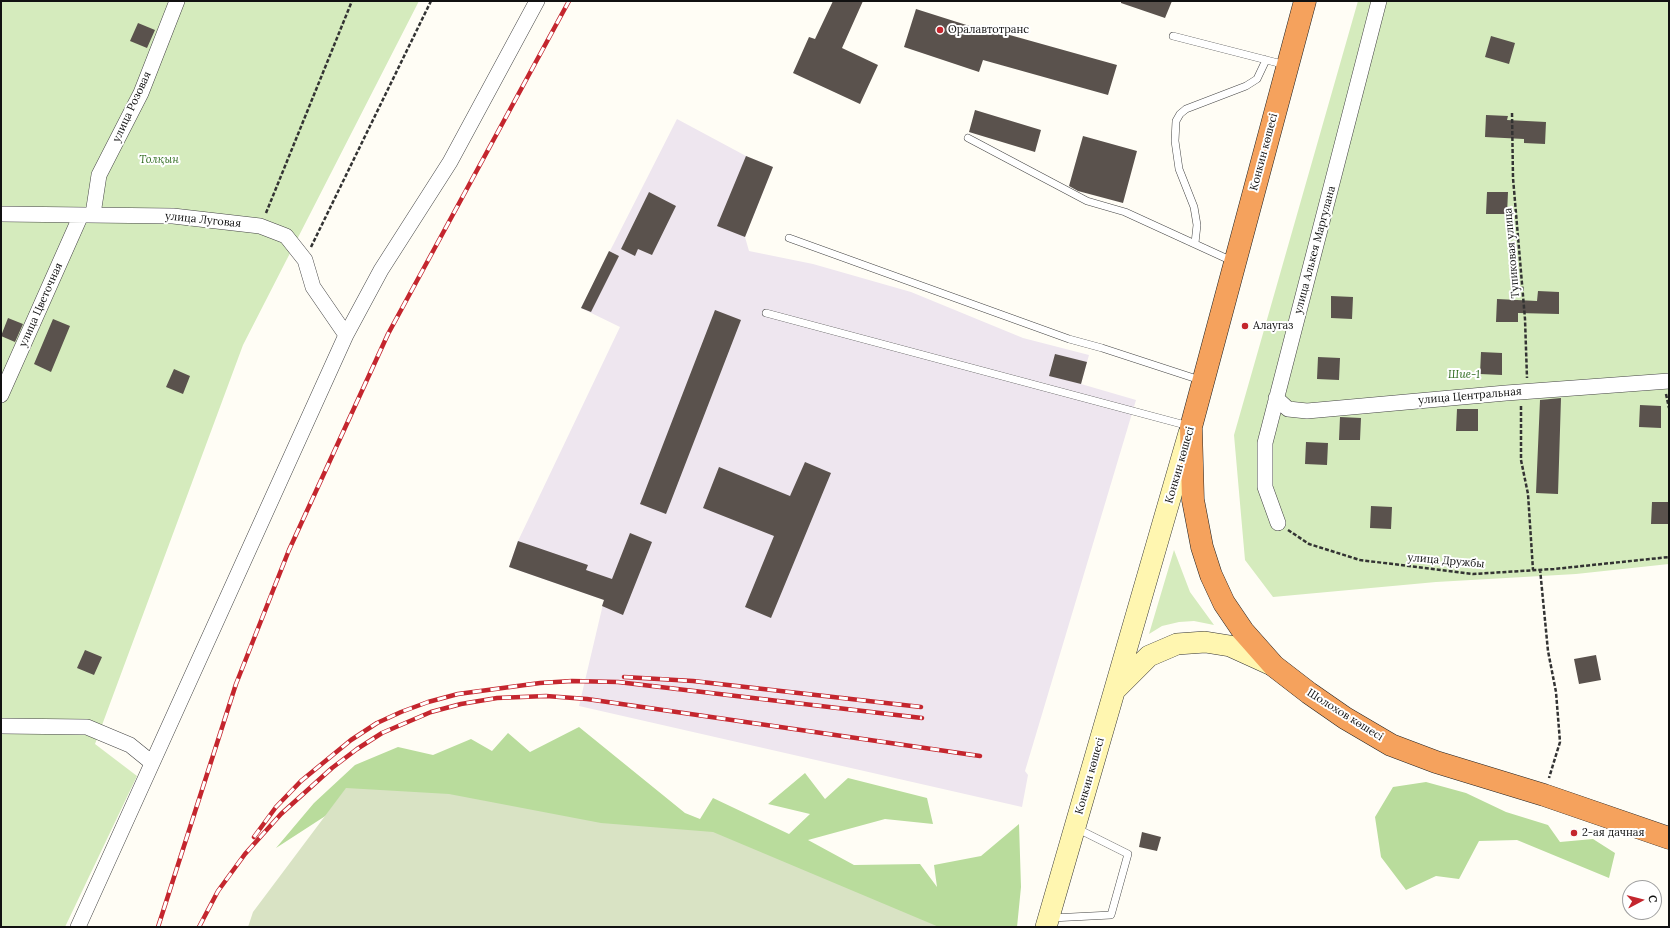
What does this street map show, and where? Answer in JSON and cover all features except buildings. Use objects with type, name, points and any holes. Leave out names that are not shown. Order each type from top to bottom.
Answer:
[{"type":"highway","name":"Конкин көшесі","points":[[1191,427],[1234,262],[1277,62],[1305,1]]},
{"type":"highway","name":"Шолохов көшесі","points":[[1191,427],[1193,500],[1202,546],[1211,575],[1224,603],[1243,632],[1274,666],[1308,694],[1345,718],[1392,745],[1436,762],[1544,795],[1669,838]]},
{"type":"main road","name":"Конкин көшесі","points":[[1048,922],[1191,427]]},
{"type":"main road","points":[[1115,690],[1149,656],[1177,644],[1205,642],[1230,646],[1274,666]]},
{"type":"street","name":"улица Розовая","points":[[87,214],[99,175],[141,93],[177,1]]},
{"type":"street","points":[[78,927],[151,762],[346,335],[380,270],[450,162],[537,1]]},
{"type":"street","name":"улица Алькея Маргулана","points":[[1278,523],[1265,487],[1265,443],[1379,1]]},
{"type":"street","name":"улица Луговая","points":[[1,214],[173,216],[260,226],[286,236],[305,260],[313,287],[346,335]]},
{"type":"street","name":"улица Цветочная","points":[[1,395],[87,214]]},
{"type":"street","name":"улица Центральная","points":[[1276,398],[1288,409],[1307,411],[1524,391],[1669,381]]},
{"type":"street","points":[[1,726],[87,727],[130,745],[151,762]]},
{"type":"lane","points":[[1173,36],[1277,62]]},
{"type":"lane","points":[[1195,243],[1197,225],[1194,207],[1179,169],[1175,141],[1176,121],[1180,114],[1186,109],[1246,86],[1277,62]]},
{"type":"lane","points":[[968,138],[1087,201],[1125,212],[1234,262]]},
{"type":"lane","points":[[789,238],[1069,339],[1102,348],[1202,381]]},
{"type":"lane","points":[[766,313],[1191,427]]},
{"type":"lane","points":[[1048,922],[1111,915],[1128,854],[1075,828]]},
{"type":"path","points":[[260,226],[352,1]]},
{"type":"path","points":[[305,260],[431,1]]},
{"type":"path","name":"Тупиковая улица","points":[[1512,113],[1513,178],[1525,312],[1524,391],[1520,460],[1528,494],[1533,570]]},
{"type":"path","name":"улица Дружбы","points":[[1278,523],[1309,544],[1360,560],[1473,574],[1540,570],[1669,556]]},
{"type":"path","points":[[1540,570],[1548,651],[1556,692],[1560,742],[1544,795]]},
{"type":"shaded area","points":[[677,119],[746,156],[773,167],[745,237],[749,251],[813,264],[911,292],[1023,338],[1089,355],[1081,384],[1136,400],[1025,771],[1028,775],[1022,807],[579,706],[604,600],[509,567],[518,541],[620,327],[581,308]]},
{"type":"green space","name":"Толқын","points":[[1,1],[419,1],[243,345],[95,744],[137,776],[65,927],[1,927]]},
{"type":"green space","name":"Шие-1","points":[[1358,1],[1669,1],[1669,564],[1576,574],[1436,582],[1273,597],[1245,560],[1234,435]]},
{"type":"green space","points":[[1174,550],[1190,592],[1214,625],[1194,621],[1179,622],[1162,626],[1149,634]]},
{"type":"green space","points":[[579,727],[685,813],[700,819],[713,798],[789,834],[810,814],[768,804],[805,773],[825,799],[848,778],[927,798],[933,824],[885,819],[808,840],[854,865],[920,864],[937,887],[934,865],[981,856],[1019,824],[1021,887],[1017,927],[679,927],[350,800],[276,848],[314,803],[355,765],[398,747],[433,755],[471,739],[492,751],[508,733],[530,752]]},
{"type":"green space","points":[[1426,782],[1466,793],[1506,812],[1548,825],[1560,842],[1593,839],[1615,853],[1609,878],[1517,840],[1479,841],[1459,879],[1436,876],[1406,890],[1381,857],[1375,817],[1393,787]]},
{"type":"green space","points":[[346,788],[449,794],[601,823],[713,832],[939,927],[248,927],[253,912]]},
{"type":"railway","points":[[158,927],[236,684],[289,550],[388,334],[569,1]]},
{"type":"railway","points":[[624,677],[693,681],[921,707]]},
{"type":"railway","points":[[254,837],[276,807],[301,781],[351,740],[377,723],[401,712],[428,702],[458,694],[540,683],[572,681],[618,682],[922,718]]},
{"type":"railway","points":[[199,927],[218,891],[245,854],[281,814],[332,768],[357,749],[382,733],[431,712],[461,704],[497,698],[546,696],[587,699],[980,756]]},
{"type":"place","name":"Оралавтотранс","points":[[940,30]]},
{"type":"place","name":"Алаугаз","points":[[1245,326]]},
{"type":"place","name":"2-ая дачная","points":[[1574,833]]}]
